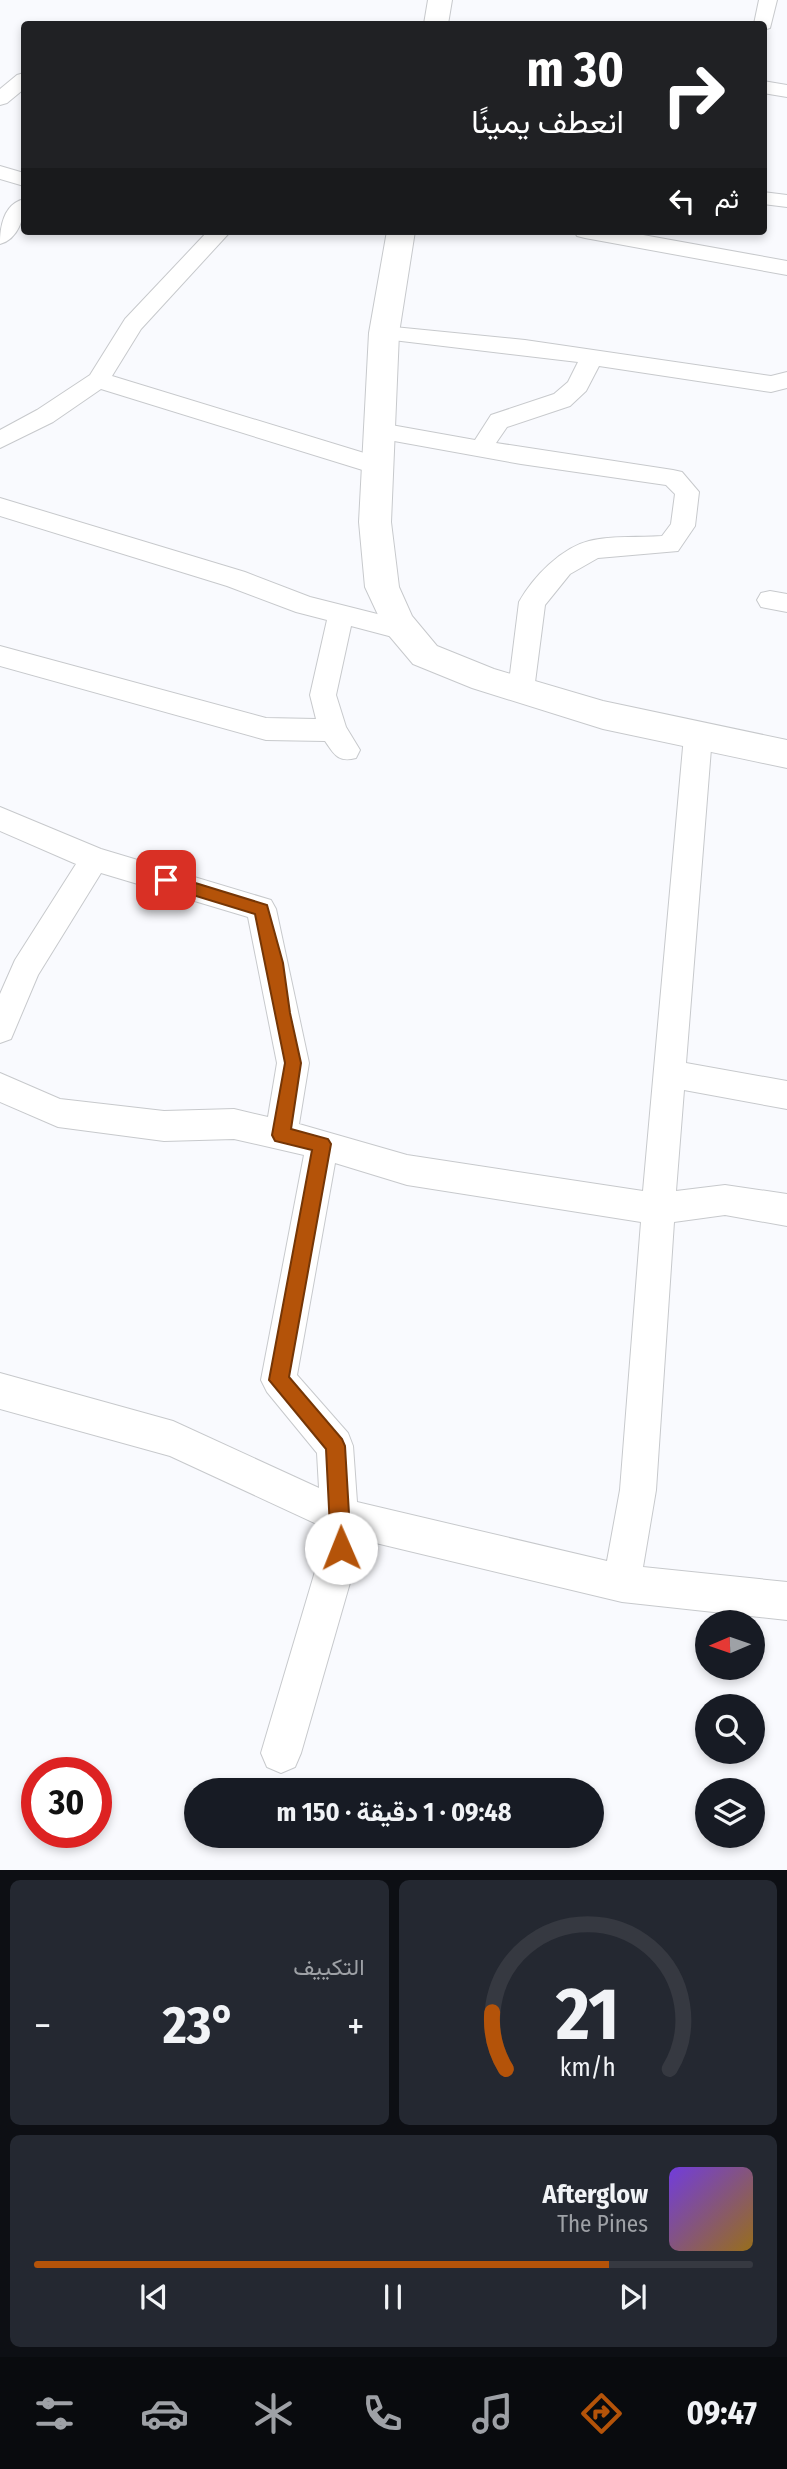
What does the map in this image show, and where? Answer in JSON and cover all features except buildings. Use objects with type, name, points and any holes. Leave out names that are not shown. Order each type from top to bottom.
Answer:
[{"type":"street","points":[[436,21],[440,0]]},
{"type":"street","points":[[764,21],[768,0]]},
{"type":"street","points":[[0,99],[21,82]]},
{"type":"street","points":[[767,88],[787,91]]},
{"type":"street","points":[[0,173],[21,179]]},
{"type":"street","points":[[767,198],[787,201]]},
{"type":"street","points":[[0,237],[21,209]]},
{"type":"street","points":[[0,440],[46,416],[98,380],[134,324],[210,235]]},
{"type":"street","points":[[400,235],[384,333],[375,522],[382,587],[404,630],[425,655],[520,690],[603,715],[787,754]]},
{"type":"street","points":[[607,235],[787,268]]},
{"type":"street","points":[[384,333],[592,356],[771,384],[787,380]]},
{"type":"street","points":[[482,447],[499,421],[562,400],[578,387],[592,356]]},
{"type":"street","points":[[98,380],[378,466]]},
{"type":"street","points":[[380,431],[521,456],[673,478],[687,492],[683,526],[669,545],[593,550],[561,568],[532,602],[520,690]]},
{"type":"street","points":[[0,507],[90,532],[236,579],[305,605],[404,630]]},
{"type":"street","points":[[6,664],[266,729],[340,740],[323,695],[341,614]]},
{"type":"street","points":[[622,1583],[638,1490],[658,1209],[698,736]]},
{"type":"street","points":[[0,818],[94,859],[261,909],[275,963],[281,1013],[293,1063],[281,1135]]},
{"type":"street","points":[[0,1029],[26,969],[94,859]]},
{"type":"street","points":[[671,1074],[787,1094]]},
{"type":"street","points":[[0,1087],[58,1113],[164,1126],[233,1124],[322,1144],[407,1170],[658,1209],[725,1200],[787,1210]]},
{"type":"street","points":[[281,1753],[341,1548],[335,1446],[279,1380],[322,1144]]},
{"type":"street","points":[[0,1391],[173,1439],[340,1516],[622,1583],[787,1601]]},
{"type":"route","points":[[166,880],[261,909],[275,963],[281,1013],[293,1063],[281,1135],[322,1144],[279,1380],[335,1446],[341,1548]]}]
